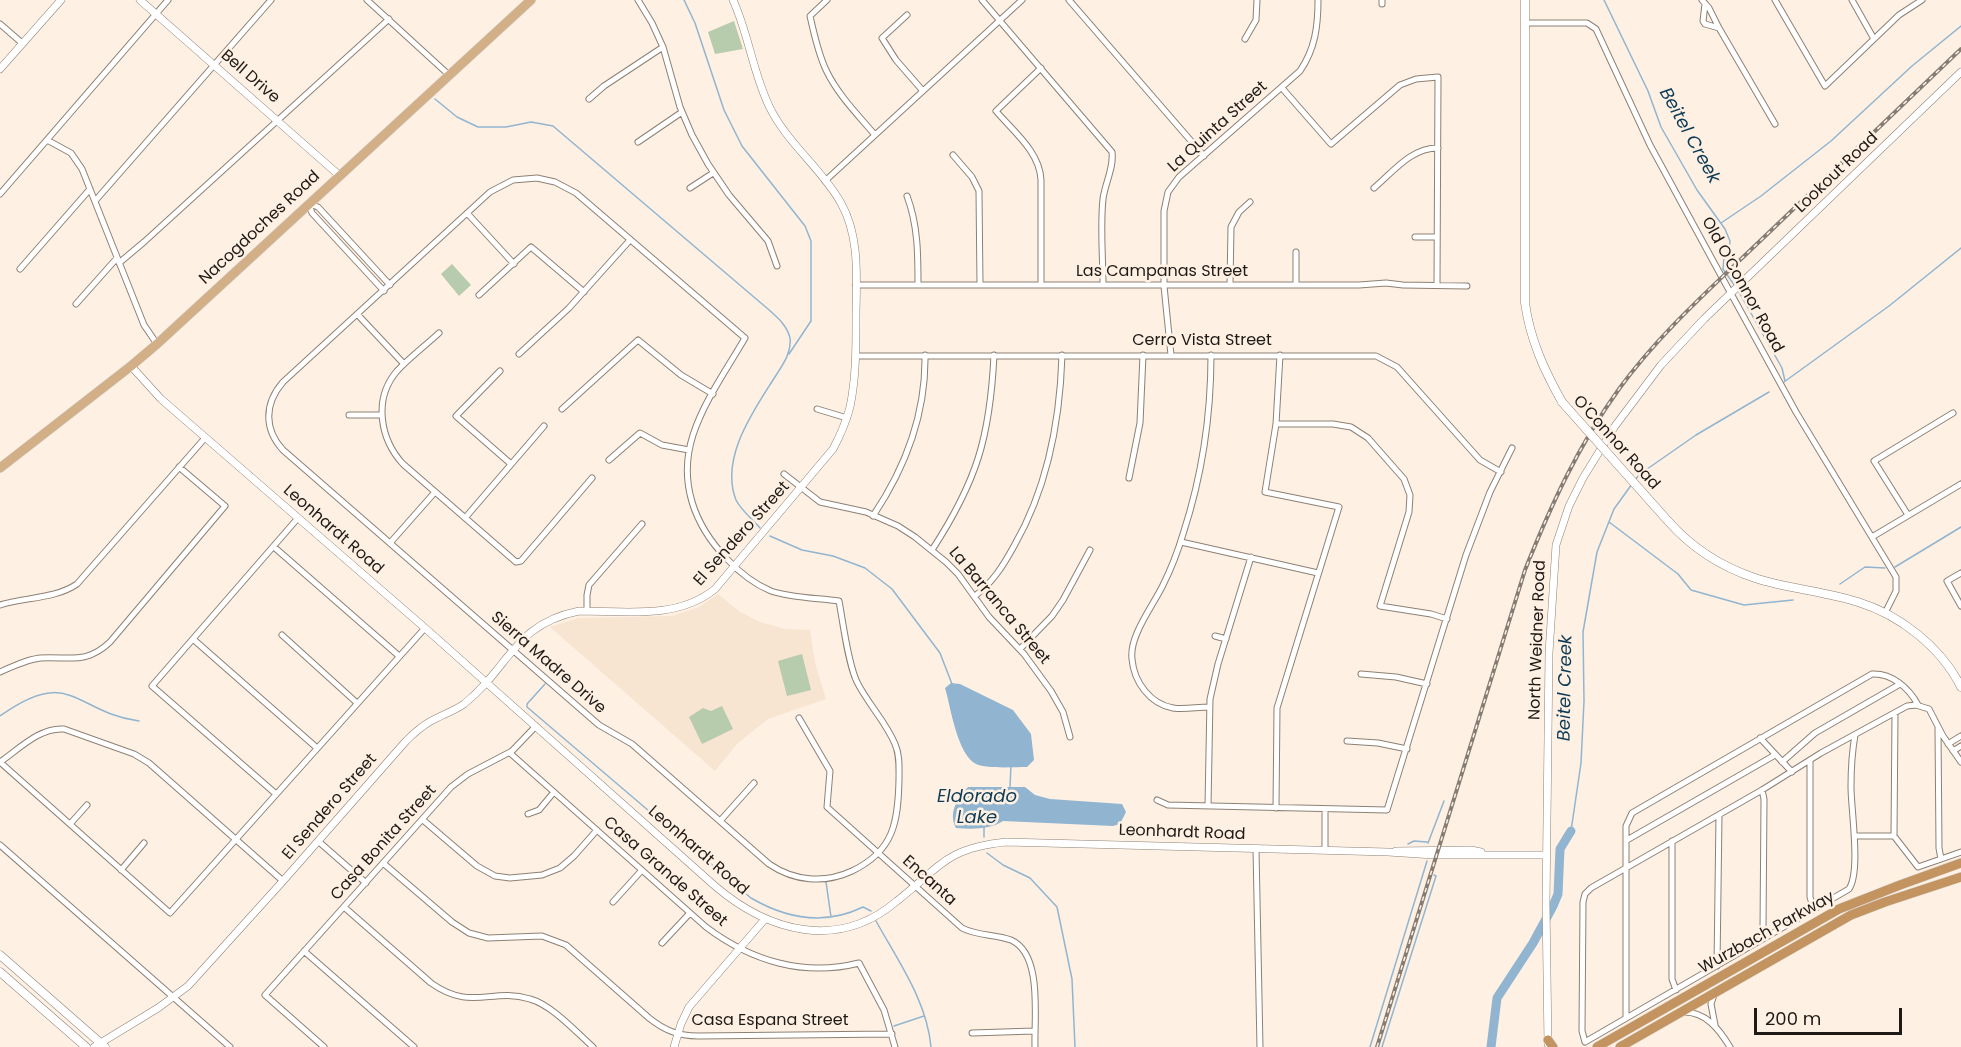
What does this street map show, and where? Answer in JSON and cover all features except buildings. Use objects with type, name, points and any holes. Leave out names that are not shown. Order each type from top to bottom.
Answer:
[{"type":"highway","name":"Wurzbach Parkway","points":[[1597,1047],[1839,909],[1961,864]]},
{"type":"highway","name":"Wurzbach Parkway","points":[[1620,1047],[1851,915],[1961,877]]},
{"type":"main road","name":"Nacogdoches Road","points":[[0,467],[157,344],[531,0]]},
{"type":"main road","name":"O'Connor Road","points":[[1525,0],[1525,303],[1541,362],[1562,402],[1680,535],[1700,550],[1752,577],[1859,602],[1885,613],[1912,630],[1930,646],[1947,664],[1961,687]]},
{"type":"main road","points":[[0,955],[100,1045]]},
{"type":"main road","points":[[0,972],[86,1047]]},
{"type":"street","points":[[0,69],[61,0]]},
{"type":"street","name":"Bell Drive","points":[[141,0],[340,176]]},
{"type":"street","points":[[0,194],[168,0]]},
{"type":"street","points":[[95,201],[271,0]]},
{"type":"street","points":[[367,0],[449,75]]},
{"type":"street","points":[[638,0],[663,47],[682,112],[692,135],[729,195],[768,241],[777,266]]},
{"type":"street","name":"El Sendero Street","points":[[100,1045],[188,986],[406,741],[429,722],[460,707],[487,682],[526,635],[546,621],[568,613],[659,611],[682,607],[709,594],[833,449],[847,418],[853,391],[856,356],[855,247],[851,227],[842,205],[771,111],[733,0]]},
{"type":"street","points":[[826,0],[810,16],[820,55],[832,81],[875,135]]},
{"type":"street","points":[[982,0],[1112,152],[1112,164],[1102,210],[1103,285]]},
{"type":"street","points":[[825,181],[1022,0]]},
{"type":"street","points":[[1069,0],[1204,156]]},
{"type":"street","points":[[1245,39],[1256,20],[1257,0]]},
{"type":"street","name":"La Quinta Street","points":[[1171,355],[1164,286],[1166,197],[1179,177],[1300,71],[1310,54],[1317,26],[1318,0]]},
{"type":"street","points":[[1775,0],[1826,86],[1906,9],[1922,0]]},
{"type":"street","points":[[1852,0],[1874,39]]},
{"type":"street","points":[[1704,2],[1703,21],[1705,24],[1719,28]]},
{"type":"street","points":[[1704,2],[1774,124]]},
{"type":"street","points":[[907,15],[882,38],[896,60],[923,91]]},
{"type":"street","points":[[76,304],[118,261],[144,242],[389,19]]},
{"type":"street","name":"Old O'Connor Road","points":[[1525,23],[1587,22],[1596,28],[1650,145],[1796,412],[1896,577],[1896,591],[1885,613]]},
{"type":"street","points":[[0,24],[22,43]]},
{"type":"street","points":[[589,99],[604,86],[663,47]]},
{"type":"street","points":[[1041,68],[996,111],[1029,149],[1039,165],[1041,285]]},
{"type":"street","name":"Lookout Road","points":[[1731,293],[1961,72]]},
{"type":"street","points":[[1282,88],[1331,144],[1400,85],[1416,79],[1438,77],[1437,285]]},
{"type":"street","points":[[638,142],[682,112]]},
{"type":"street","points":[[47,140],[77,159],[144,326],[157,344]]},
{"type":"street","points":[[1374,188],[1421,149],[1438,148]]},
{"type":"street","points":[[953,155],[972,177],[979,191],[980,285]]},
{"type":"street","points":[[690,188],[714,173]]},
{"type":"street","points":[[404,364],[357,315],[490,192],[507,182],[537,178],[555,182],[569,189],[745,338],[699,419],[689,450],[687,482],[694,511],[710,541],[734,567]]},
{"type":"street","points":[[20,269],[90,189]]},
{"type":"street","points":[[907,196],[918,246],[918,285]]},
{"type":"street","points":[[1230,285],[1231,227],[1239,212],[1250,202]]},
{"type":"street","points":[[309,204],[318,208],[390,285]]},
{"type":"street","points":[[309,204],[312,213],[384,291]]},
{"type":"street","points":[[467,213],[514,264]]},
{"type":"street","points":[[1415,237],[1437,237]]},
{"type":"street","points":[[519,354],[584,292],[630,240]]},
{"type":"street","points":[[480,295],[531,247],[584,292]]},
{"type":"street","points":[[1296,252],[1296,285]]},
{"type":"street","name":"Las Campanas Street","points":[[856,285],[1164,286],[1374,285],[1386,283],[1467,286]]},
{"type":"street","name":"North Weidner Road","points":[[1549,1045],[1546,904],[1549,653],[1555,552],[1559,532],[1583,478],[1643,386],[1731,293]]},
{"type":"street","name":"Sierra Madre Drive","points":[[357,315],[283,382],[272,398],[268,412],[270,430],[277,443],[599,725],[632,744],[775,868],[789,875],[806,879],[838,877],[857,869],[876,853],[891,835],[897,818],[898,753],[892,738],[856,681],[839,601],[789,595],[770,590],[754,582],[734,567]]},
{"type":"street","points":[[439,333],[396,372],[384,398],[382,415],[384,433],[393,452],[403,464],[516,562],[521,561],[592,478]]},
{"type":"street","points":[[562,410],[638,340],[681,375],[713,394]]},
{"type":"street","points":[[873,516],[898,476],[916,430],[924,390],[925,355]]},
{"type":"street","points":[[932,550],[959,506],[979,458],[991,406],[994,355]]},
{"type":"street","points":[[975,596],[1000,571],[1024,529],[1035,502],[1048,464],[1054,436],[1061,389],[1062,355]]},
{"type":"street","points":[[1129,477],[1140,423],[1143,355]]},
{"type":"street","points":[[1209,706],[1180,708],[1166,706],[1154,700],[1140,684],[1132,659],[1134,639],[1164,584],[1198,483],[1207,430],[1211,355]]},
{"type":"street","points":[[1276,808],[1277,708],[1339,507],[1265,492],[1276,424],[1280,355]]},
{"type":"street","name":"Cerro Vista Street","points":[[856,356],[1366,355],[1380,358],[1397,367],[1479,460],[1501,472]]},
{"type":"street","name":"Leonhardt Road","points":[[131,366],[151,389],[205,438],[487,682],[724,894],[753,914],[779,925],[805,930],[845,928],[871,918],[889,907],[947,858],[990,844],[1017,842],[1434,855],[1547,855]]},
{"type":"street","points":[[500,371],[456,416],[511,464]]},
{"type":"street","points":[[817,409],[847,418]]},
{"type":"street","points":[[1908,515],[1874,461],[1953,412]]},
{"type":"street","points":[[349,415],[382,415]]},
{"type":"street","points":[[1276,424],[1333,424],[1351,427],[1368,438],[1404,480],[1410,495],[1409,512],[1380,606],[1431,614],[1447,619]]},
{"type":"street","points":[[465,518],[544,426]]},
{"type":"street","points":[[609,460],[640,433],[662,445],[689,450]]},
{"type":"street","points":[[0,605],[31,597],[55,595],[77,584],[205,438]]},
{"type":"street","points":[[1156,800],[1168,805],[1387,810],[1466,555],[1490,492],[1512,448]]},
{"type":"street","points":[[0,672],[30,660],[74,659],[102,650],[225,506],[179,467]]},
{"type":"street","name":"La Barranca Street","points":[[784,474],[820,502],[849,507],[873,516],[910,533],[932,550],[958,574],[989,617],[1020,650],[1058,701],[1070,737]]},
{"type":"street","points":[[1872,537],[1961,484]]},
{"type":"street","points":[[390,543],[435,492]]},
{"type":"street","points":[[276,794],[152,686],[298,518]]},
{"type":"street","points":[[587,611],[588,590],[592,581],[642,524]]},
{"type":"street","points":[[1180,542],[1318,573]]},
{"type":"street","points":[[274,547],[399,656]]},
{"type":"street","points":[[1020,650],[1046,623],[1063,600],[1090,550]]},
{"type":"street","points":[[1208,806],[1209,706],[1226,639],[1251,558]]},
{"type":"street","points":[[1961,573],[1947,581],[1961,606]]},
{"type":"street","points":[[283,881],[235,839],[140,758],[64,729],[51,729],[0,762],[170,913],[235,839],[425,628]]},
{"type":"street","points":[[282,635],[357,703]]},
{"type":"street","points":[[1215,636],[1226,639]]},
{"type":"street","points":[[193,639],[317,748]]},
{"type":"street","points":[[1361,674],[1396,677],[1427,684]]},
{"type":"street","points":[[1626,1018],[1626,826],[1632,813],[1875,674],[1888,677],[1900,684],[1914,696],[1918,705]]},
{"type":"street","points":[[1782,762],[1815,733],[1900,684]]},
{"type":"street","points":[[1855,735],[1851,788],[1854,836],[1853,883],[1850,889],[1585,1042],[1582,1031],[1583,902],[1587,892],[1672,841],[1719,815],[1810,761],[1855,735],[1907,706],[1918,705],[1929,709],[1948,744],[1961,762]]},
{"type":"street","points":[[1895,713],[1894,836],[1918,867],[1961,852]]},
{"type":"street","name":"Encanta","points":[[799,718],[830,771],[827,807],[956,923],[967,930],[1009,939],[1023,948],[1033,969],[1035,1047]]},
{"type":"street","name":"Casa Bonita Street","points":[[324,1047],[265,995],[458,781],[510,753],[536,726]]},
{"type":"street","points":[[1938,726],[1941,860]]},
{"type":"street","points":[[1948,744],[1961,736]]},
{"type":"street","points":[[1760,738],[1792,772]]},
{"type":"street","points":[[1347,741],[1378,743],[1407,749]]},
{"type":"street","points":[[1953,751],[1961,746]]},
{"type":"street","name":"Casa Grande Street","points":[[510,753],[720,938],[764,960],[796,967],[828,968],[859,963],[880,1001],[892,1034]]},
{"type":"street","points":[[1627,840],[1775,755]]},
{"type":"street","points":[[1810,761],[1810,897],[1814,910]]},
{"type":"street","points":[[720,821],[754,783]]},
{"type":"street","points":[[1762,790],[1764,799],[1763,930],[1766,938]]},
{"type":"street","points":[[528,814],[539,810],[554,792]]},
{"type":"street","points":[[70,824],[87,805]]},
{"type":"street","points":[[1325,809],[1325,850]]},
{"type":"street","points":[[1717,966],[1719,815]]},
{"type":"street","points":[[423,820],[477,867],[505,878],[536,876],[554,871],[574,856],[597,830]]},
{"type":"street","points":[[1854,836],[1894,836]]},
{"type":"street","points":[[318,841],[366,883]]},
{"type":"street","points":[[1672,841],[1672,979],[1676,990]]},
{"type":"street","points":[[121,870],[144,843]]},
{"type":"street","points":[[0,845],[230,1047]]},
{"type":"street","points":[[1256,849],[1260,1047]]},
{"type":"street","name":"Casa Espana Street","points":[[383,863],[452,922],[469,933],[488,938],[542,936],[566,945],[649,1018],[663,1028],[678,1034],[698,1036],[892,1034]]},
{"type":"street","points":[[613,902],[642,870]]},
{"type":"street","points":[[344,907],[431,983],[446,993],[464,998],[510,996],[533,999],[550,1010],[593,1047]]},
{"type":"street","points":[[662,943],[690,913]]},
{"type":"street","points":[[674,1047],[683,1017],[689,1007],[765,919]]},
{"type":"street","points":[[304,951],[414,1047]]},
{"type":"street","points":[[1714,993],[1711,1004],[1715,1025]]},
{"type":"street","points":[[1681,1012],[1699,1014],[1715,1025],[1730,1047]]},
{"type":"street","points":[[972,1033],[1035,1031]]},
{"type":"street","points":[[892,1034],[896,1047]]},
{"type":"shaded area","points":[[718,594],[740,612],[760,622],[785,629],[810,630],[815,663],[826,699],[768,719],[738,743],[715,771],[550,627],[578,618],[672,616],[699,607]]},
{"type":"green space","points":[[734,21],[743,49],[715,54],[708,32]]},
{"type":"green space","points":[[452,264],[471,285],[459,296],[441,274]]},
{"type":"green space","points":[[802,654],[811,690],[787,696],[778,661]]},
{"type":"green space","points":[[722,706],[733,729],[702,744],[689,717],[703,708],[711,711]]},
{"type":"water","points":[[951,683],[960,684],[1013,710],[1031,734],[1034,760],[1027,767],[987,767],[969,759],[959,741],[952,718],[945,688]]},
{"type":"water","name":"Eldorado Lake","points":[[968,787],[1025,787],[1035,795],[1050,799],[1122,804],[1126,812],[1120,824],[1113,826],[1003,821],[974,829],[956,828],[953,812],[960,796]]},
{"type":"waterway","points":[[684,0],[695,23],[724,110],[742,146],[805,226],[811,241],[811,321],[789,354]]},
{"type":"waterway","name":"Beitel Creek","points":[[1604,0],[1648,91],[1661,127],[1697,190],[1725,229],[1730,241],[1723,269],[1735,286]]},
{"type":"waterway","points":[[1721,223],[1761,196],[1831,141],[1912,66],[1961,26]]},
{"type":"waterway","points":[[435,99],[457,117],[478,127],[506,127],[531,122],[553,126],[784,325],[790,338],[788,355],[748,422],[735,453],[732,469],[732,484],[736,500],[760,528]]},
{"type":"waterway","points":[[1784,382],[1889,306],[1961,248]]},
{"type":"waterway","name":"Beitel Creek","points":[[1739,292],[1782,368],[1785,381]]},
{"type":"waterway","name":"Beitel Creek","points":[[1635,480],[1640,474],[1696,435],[1769,392]]},
{"type":"waterway","name":"Beitel Creek","points":[[1571,831],[1581,763],[1584,701],[1583,632],[1597,552],[1614,509],[1632,484]]},
{"type":"waterway","points":[[1609,522],[1678,574],[1691,590],[1744,605],[1793,600]]},
{"type":"waterway","points":[[1895,567],[1961,527]]},
{"type":"waterway","points":[[770,536],[802,550],[833,556],[865,568],[892,589],[940,653],[952,684]]},
{"type":"waterway","points":[[1840,584],[1865,567],[1885,568]]},
{"type":"waterway","points":[[545,684],[527,704],[527,707],[751,898],[778,911],[806,918],[834,917],[863,907],[871,911]]},
{"type":"waterway","points":[[0,716],[24,701],[43,694],[58,693],[72,696],[117,716],[139,721]]},
{"type":"waterway","points":[[1010,787],[1011,765]]},
{"type":"waterway","points":[[1428,843],[1444,801]]},
{"type":"waterway","points":[[984,826],[984,837]]},
{"type":"waterway","name":"Beitel Creek","points":[[1491,1047],[1497,998],[1533,943],[1553,906],[1558,894],[1560,849],[1571,831]]},
{"type":"waterway","points":[[1408,844],[1414,841],[1427,842]]},
{"type":"waterway","points":[[987,853],[1003,865],[1030,878],[1057,907],[1072,979],[1075,1047]]},
{"type":"waterway","points":[[1370,1047],[1427,861]]},
{"type":"waterway","points":[[1382,1047],[1436,876],[1434,875]]},
{"type":"waterway","points":[[826,882],[831,917]]},
{"type":"waterway","points":[[876,921],[918,997],[931,1047]]},
{"type":"waterway","points":[[894,1026],[924,1016]]},
{"type":"railway","points":[[1377,1047],[1525,570],[1555,499],[1578,454],[1619,389],[1668,330],[1961,49]]}]
